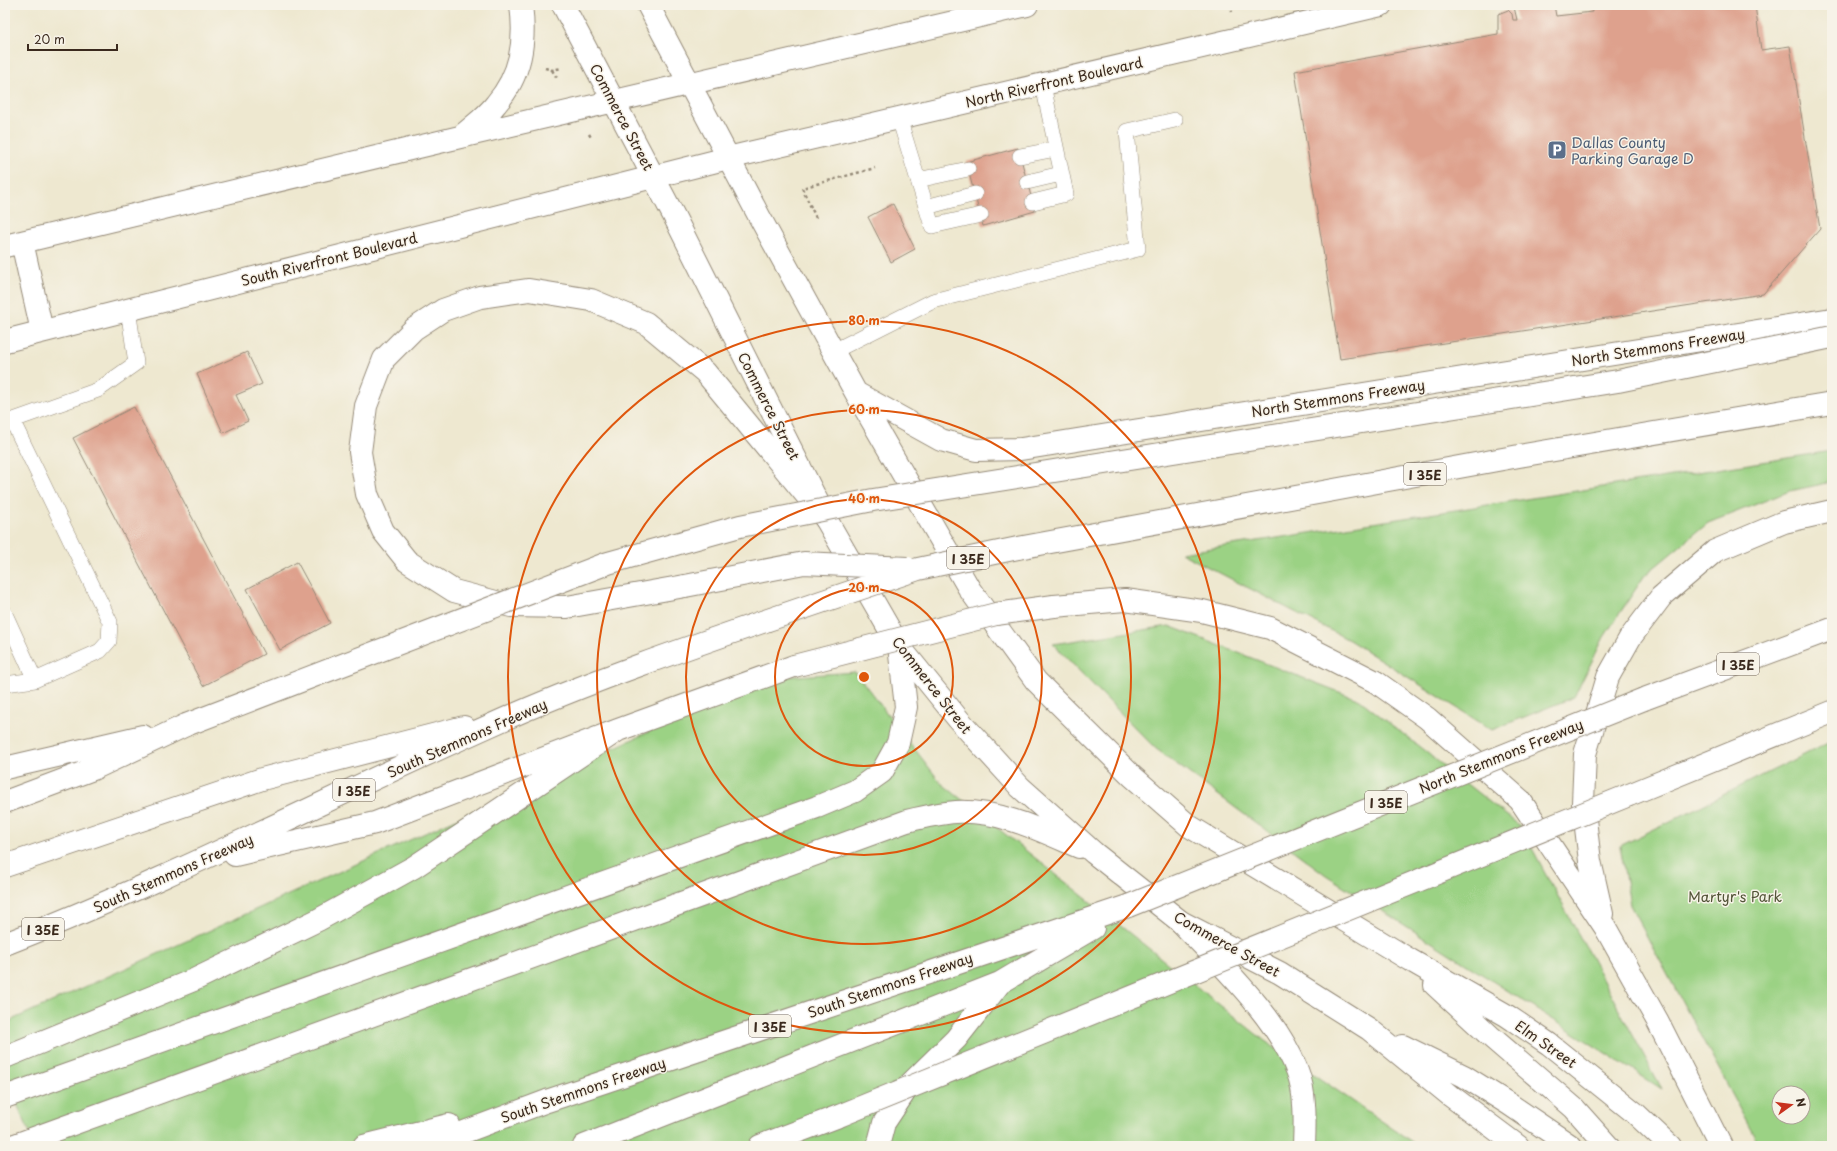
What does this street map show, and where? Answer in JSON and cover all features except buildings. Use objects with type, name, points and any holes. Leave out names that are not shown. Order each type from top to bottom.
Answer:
[{"type":"main road","points":[[460,137],[496,105],[511,83],[520,62],[524,26],[521,5]]},
{"type":"main road","name":"Commerce Street","points":[[563,5],[654,177],[826,520],[899,646],[959,720],[1020,787],[1094,853],[1181,922],[1280,973],[1370,1029],[1451,1096],[1518,1146]]},
{"type":"main road","points":[[648,5],[728,158],[856,393],[970,590],[1036,681],[1132,776],[1189,826],[1410,960],[1490,1036],[1574,1108],[1608,1146]]},
{"type":"main road","points":[[42,331],[14,244],[460,137],[1027,5]]},
{"type":"main road","name":"North Riverfront Boulevard","points":[[728,158],[1380,5]]},
{"type":"main road","name":"South Riverfront Boulevard","points":[[5,341],[728,158]]},
{"type":"main road","points":[[826,520],[705,372],[646,323],[591,300],[529,290],[480,297],[443,310],[414,329],[384,359],[366,406],[360,452],[367,494],[383,531],[407,561],[454,592],[511,606],[567,607],[804,563],[918,568]]},
{"type":"main road","name":"North Stemmons Freeway","points":[[856,393],[940,440],[976,450],[1021,449],[1832,319]]},
{"type":"main road","points":[[5,802],[93,769],[186,725],[608,562],[740,526],[873,500],[1618,381],[1832,337]]},
{"type":"main road","name":"I 35E","points":[[918,568],[1018,548],[1519,456],[1832,402]]},
{"type":"main road","points":[[1605,927],[1590,861],[1582,803],[1585,754],[1608,677],[1630,638],[1661,597],[1715,551],[1784,522],[1832,511]]},
{"type":"main road","name":"South Stemmons Freeway","points":[[5,944],[82,914],[193,865],[516,714],[611,675],[918,568]]},
{"type":"main road","points":[[193,865],[375,823],[618,730],[794,666],[996,614],[1054,606],[1125,600],[1202,611],[1270,628],[1376,682],[1427,718],[1520,800],[1605,927],[1657,1020],[1721,1146]]},
{"type":"main road","name":"North Stemmons Freeway","points":[[1128,906],[1644,699],[1832,630]]},
{"type":"main road","points":[[5,1096],[809,810],[855,791],[882,772],[898,743],[906,707],[899,646]]},
{"type":"main road","points":[[760,1146],[839,1116],[1832,712]]},
{"type":"main road","points":[[5,866],[145,817],[262,779],[516,714]]},
{"type":"main road","points":[[5,768],[186,725]]},
{"type":"main road","points":[[5,1057],[196,979],[318,920],[414,867],[618,730]]},
{"type":"main road","points":[[12,1146],[907,821],[956,812],[985,813],[1020,822],[1094,853]]},
{"type":"main road","points":[[584,1146],[1000,982],[1128,906]]},
{"type":"main road","name":"South Stemmons Freeway","points":[[426,1146],[547,1101],[1128,906]]},
{"type":"main road","points":[[1181,922],[1264,1013],[1287,1049],[1298,1072],[1304,1107],[1304,1146]]},
{"type":"main road","name":"Elm Street","points":[[1410,960],[1506,1015],[1549,1044],[1635,1113],[1670,1146]]},
{"type":"main road","points":[[878,1146],[884,1123],[910,1084],[956,1039],[1000,982]]},
{"type":"main road","points":[[1370,1029],[1464,1076],[1510,1104],[1571,1146]]},
{"type":"main road","points":[[364,1146],[547,1101]]},
{"type":"lane","points":[[1033,202],[1066,194],[1043,85]]},
{"type":"lane","points":[[899,118],[932,226],[981,215]]},
{"type":"lane","points":[[834,351],[933,301],[1138,249],[1127,131],[1175,120]]},
{"type":"lane","points":[[1020,156],[1056,149]]},
{"type":"lane","points":[[918,180],[968,169]]},
{"type":"lane","points":[[1027,182],[1061,174]]},
{"type":"lane","points":[[926,207],[975,194]]},
{"type":"lane","points":[[5,684],[35,680],[100,651],[110,640],[110,622],[8,421],[98,390],[136,363],[128,309]]},
{"type":"lane","points":[[5,614],[35,680]]},
{"type":"path","points":[[1230,5],[1232,13]]},
{"type":"path","points":[[557,78],[552,70],[562,68]]},
{"type":"path","points":[[816,218],[802,188],[875,168]]},
{"type":"green space","points":[[1832,451],[1832,482],[1790,491],[1708,523],[1645,575],[1604,637],[1574,697],[1492,730],[1349,640],[1181,553]]},
{"type":"green space","points":[[1169,626],[1360,700],[1520,826],[1662,1089],[1326,875],[1155,748],[1053,644]]},
{"type":"green space","points":[[855,672],[941,783],[1265,1041],[1418,1146],[36,1146],[5,1078],[5,1023],[768,678]]},
{"type":"green space","name":"Martyr's Park","points":[[1832,741],[1832,1146],[1760,1146],[1630,905],[1620,846]]},
{"type":"place","name":"Dallas County Parking Garage D","points":[[1557,150]]}]
